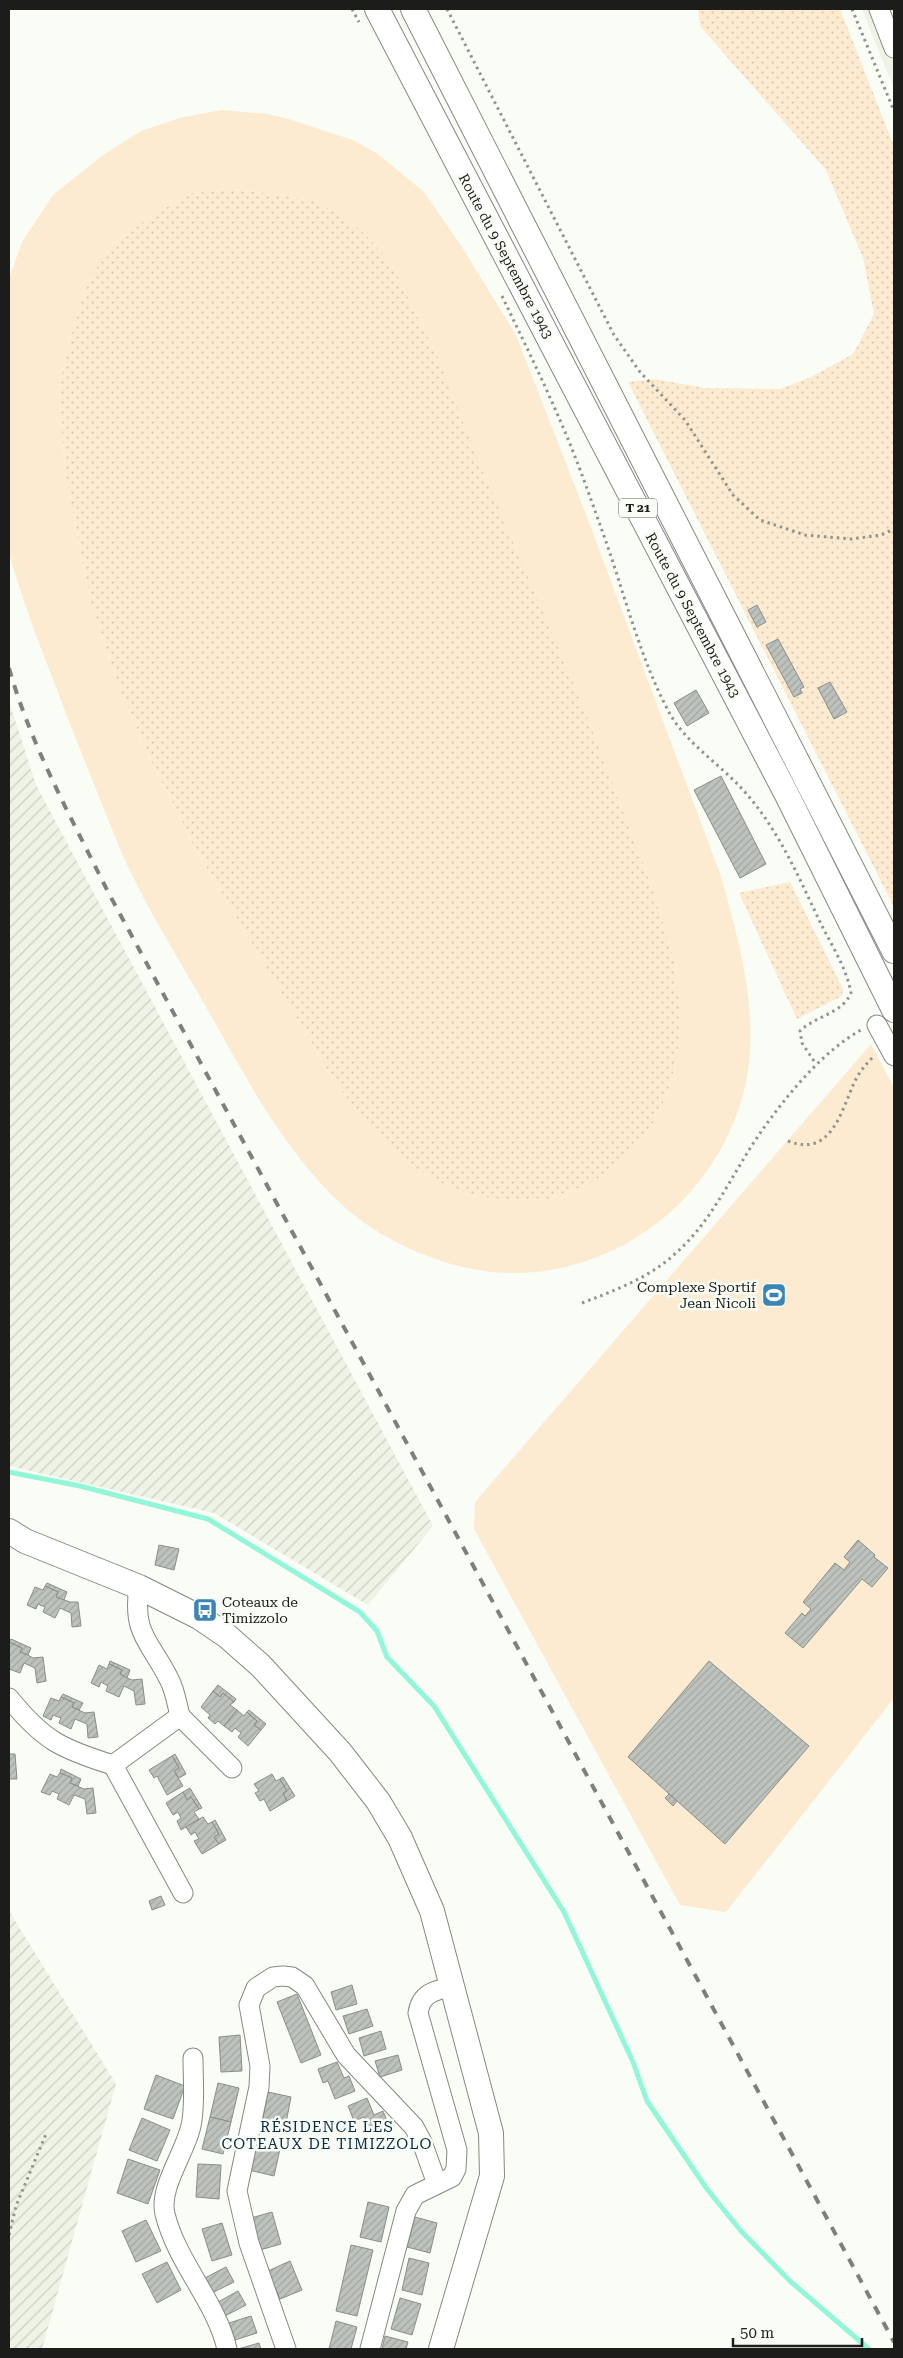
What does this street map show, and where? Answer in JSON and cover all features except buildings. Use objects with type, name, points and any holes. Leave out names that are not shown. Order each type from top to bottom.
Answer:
[{"type":"main road","name":"Route du 9 Septembre 1943","points":[[378,9],[783,786],[886,1017]]},
{"type":"main road","name":"Route du 9 Septembre 1943","points":[[413,9],[894,951]]},
{"type":"main road","points":[[9,1531],[25,1541],[139,1587],[199,1617],[227,1636],[261,1666],[340,1752],[378,1801],[400,1838],[432,1911],[490,2134],[492,2176],[441,2349]]},
{"type":"street","points":[[879,9],[894,48]]},
{"type":"street","points":[[886,1017],[891,1050]]},
{"type":"street","points":[[139,1587],[137,1604],[139,1626],[170,1680],[180,1716],[232,1768]]},
{"type":"street","points":[[9,1698],[28,1722],[51,1740],[78,1754],[112,1765],[183,1893]]},
{"type":"street","points":[[112,1765],[180,1716]]},
{"type":"street","points":[[286,2349],[249,2242],[237,2191],[260,2078],[258,2050],[249,2005],[256,1988],[273,1977],[283,1976],[292,1976],[305,1986],[346,2055],[414,2127],[422,2142],[436,2184]]},
{"type":"street","points":[[370,2349],[406,2211],[415,2195],[452,2176],[456,2169],[457,2150],[418,2013],[420,2004],[425,1997],[433,1991],[452,1987]]},
{"type":"street","points":[[193,2058],[192,2121],[164,2199],[165,2214],[182,2260],[218,2321],[227,2349]]},
{"type":"path","points":[[352,9],[361,26]]},
{"type":"path","points":[[447,9],[614,335],[640,372],[685,420],[732,495],[760,520],[805,535],[851,539],[881,535],[894,529]]},
{"type":"path","points":[[852,9],[894,112]]},
{"type":"path","points":[[501,294],[559,418],[604,537],[633,626],[670,713],[679,728],[691,741],[716,761],[745,792],[777,835],[844,969],[851,993],[848,1001],[806,1025],[800,1031],[802,1043],[816,1064]]},
{"type":"path","points":[[582,1302],[646,1276],[676,1253],[717,1206],[763,1130],[816,1064],[848,1037],[886,1017]]},
{"type":"path","points":[[788,1141],[799,1145],[812,1144],[823,1138],[835,1127],[861,1070],[891,1050]]},
{"type":"path","points":[[9,2235],[16,2206],[46,2134]]},
{"type":"shaded area","points":[[698,9],[840,9],[894,146],[894,907],[628,382],[654,379],[705,388],[780,389],[811,377],[853,354],[874,314],[863,258],[826,170],[700,26]]},
{"type":"shaded area","points":[[862,9],[894,9],[894,89]]},
{"type":"shaded area","points":[[221,110],[268,114],[292,120],[353,140],[378,154],[424,192],[462,247],[516,335],[587,517],[719,871],[745,972],[750,1025],[747,1077],[736,1118],[717,1155],[693,1188],[664,1217],[631,1241],[594,1259],[554,1269],[512,1273],[476,1270],[457,1266],[421,1254],[372,1228],[347,1209],[324,1187],[282,1134],[245,1077],[159,927],[126,862],[35,633],[11,562],[8,538],[9,278],[22,242],[53,195],[103,155],[141,131],[180,118]],"holes":[[[231,190],[268,193],[317,201],[360,229],[390,261],[436,353],[473,448],[586,713],[653,890],[674,959],[680,1008],[678,1055],[667,1095],[649,1131],[621,1163],[590,1184],[548,1199],[508,1200],[472,1196],[441,1183],[405,1162],[371,1130],[336,1084],[196,850],[150,758],[118,685],[90,600],[65,472],[59,386],[73,329],[89,279],[114,243],[151,216],[191,193]]]},
{"type":"shaded area","points":[[231,190],[268,193],[317,201],[360,229],[390,261],[436,353],[586,713],[653,890],[674,959],[680,1008],[678,1055],[667,1095],[649,1131],[621,1163],[590,1184],[548,1199],[508,1200],[472,1196],[441,1183],[405,1162],[371,1130],[336,1084],[196,850],[150,758],[118,685],[90,600],[65,472],[59,386],[73,329],[89,278],[114,243],[151,216],[191,193]]},
{"type":"shaded area","points":[[9,701],[36,785],[433,1526],[368,1605],[214,1513],[9,1466]]},
{"type":"shaded area","points":[[790,882],[843,989],[842,996],[797,1019],[739,893]]},
{"type":"shaded area","name":"Complexe Sportif Jean Nicoli","points":[[871,1044],[894,1088],[894,1698],[726,1912],[680,1905],[474,1529],[475,1502]]},
{"type":"shaded area","points":[[9,1911],[116,2084],[42,2349],[9,2349]]},
{"type":"waterway","points":[[9,1472],[80,1486],[208,1519],[360,1612],[377,1631],[387,1657],[434,1706],[564,1912],[633,2062],[647,2101],[707,2189],[741,2231],[790,2281],[869,2349]]},
{"type":"railway","points":[[9,668],[40,754],[108,892],[894,2342]]},
{"type":"place","name":"Complexe Sportif Jean Nicoli","points":[[774,1295]]},
{"type":"place","name":"Coteaux de Timizzolo","points":[[205,1610]]},
{"type":"district","name":"RÉSIDENCE LES COTEAUX DE TIMIZZOLO","points":[[327,2136]]}]
